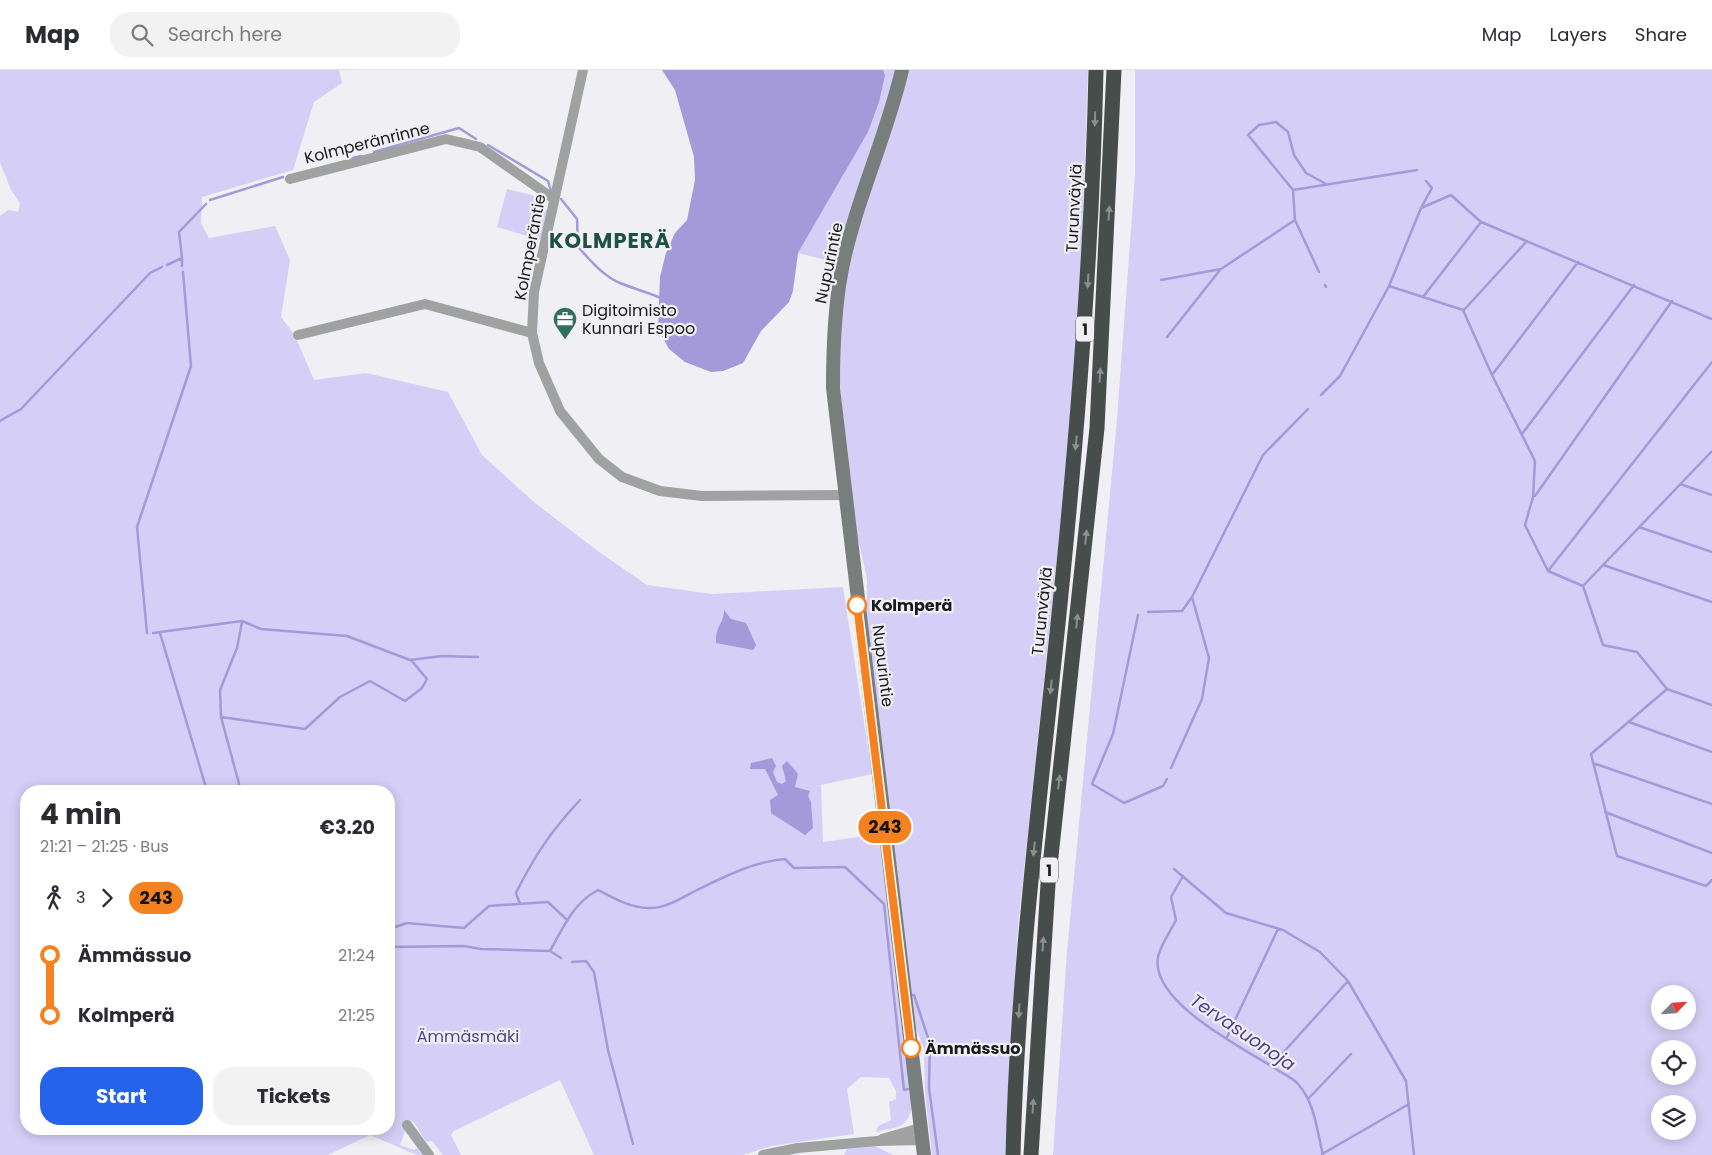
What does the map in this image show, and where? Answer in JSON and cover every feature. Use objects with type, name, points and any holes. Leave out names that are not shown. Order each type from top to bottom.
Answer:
[{"type":"highway","name":"Turunväylä","points":[[1013,1155],[1020,1005],[1030,885],[1082,372],[1090,237],[1096,70]]},
{"type":"highway","name":"1","points":[[1031,1155],[1048,884],[1097,428],[1114,70]]},
{"type":"main road","name":"Nupurintie","points":[[902,70],[841,274],[835,322],[833,388],[844,495],[924,1155]]},
{"type":"street","name":"Kolmperäntie","points":[[583,70],[534,292],[532,334],[539,363],[560,411],[599,459],[622,477],[660,491],[702,496],[844,495]]},
{"type":"street","name":"Kolmperänrinne","points":[[290,179],[446,139],[480,147],[554,199]]},
{"type":"street","points":[[298,335],[425,304],[532,334]]},
{"type":"street","points":[[407,1125],[429,1155]]},
{"type":"street","points":[[762,1155],[798,1148],[877,1141],[902,1131],[921,1134]]},
{"type":"green space","name":"Ämmäsmäki","points":[[0,70],[339,70],[342,83],[314,102],[293,170],[202,197],[201,223],[209,238],[275,226],[290,260],[281,317],[295,336],[314,380],[366,373],[448,392],[482,455],[535,503],[599,552],[647,585],[712,594],[843,587],[872,774],[821,785],[823,842],[879,834],[912,1103],[911,1111],[905,1122],[896,1127],[876,1132],[878,1126],[891,1120],[889,1102],[896,1099],[896,1091],[889,1078],[861,1077],[847,1089],[854,1134],[771,1146],[743,1155],[594,1155],[560,1080],[454,1131],[451,1135],[461,1155],[443,1155],[432,1141],[426,1142],[413,1121],[407,1125],[400,1145],[414,1150],[417,1148],[422,1155],[417,1155],[370,1135],[328,1155],[0,1155],[0,216],[8,210],[18,212],[20,203],[11,190],[0,162]]},
{"type":"green space","points":[[883,70],[897,70],[838,263],[798,253],[843,175],[885,75]]},
{"type":"green space","points":[[906,70],[1088,70],[1081,269],[1069,446],[1018,925],[1005,1155],[932,1155],[925,1093],[924,1048],[915,1026],[866,641],[867,579],[857,540],[847,479],[840,382],[842,299],[858,231]]},
{"type":"green space","points":[[1135,70],[1712,70],[1712,1155],[1053,1155],[1067,952],[1117,419],[1135,174]]},
{"type":"green space","points":[[507,189],[532,195],[544,202],[542,209],[548,211],[541,240],[497,227]]},
{"type":"green space","points":[[859,1146],[875,1146],[893,1155],[844,1155],[847,1149]]},
{"type":"shaded area","name":"Kolmperä","points":[[662,70],[883,70],[885,75],[879,102],[868,132],[798,253],[793,291],[789,302],[761,331],[743,363],[723,371],[711,372],[685,362],[669,349],[658,329],[660,277],[666,253],[675,233],[687,220],[695,180],[694,157],[675,90]]},
{"type":"shaded area","points":[[724,610],[731,619],[746,623],[756,645],[753,650],[716,643]]},
{"type":"shaded area","points":[[772,758],[776,766],[773,772],[777,782],[782,784],[786,781],[782,766],[787,761],[798,774],[795,787],[810,791],[808,796],[811,802],[813,828],[805,835],[771,813],[770,800],[778,795],[765,769],[750,769],[751,763]]},
{"type":"waterway","points":[[1326,184],[1306,173],[1294,155],[1288,132],[1276,122],[1259,125],[1248,135],[1293,190],[1417,170]]},
{"type":"waterway","points":[[374,152],[459,128],[476,139]]},
{"type":"waterway","points":[[488,145],[548,181],[551,191]]},
{"type":"waterway","points":[[353,158],[361,156]]},
{"type":"waterway","points":[[210,200],[283,177]]},
{"type":"waterway","points":[[1422,206],[1432,188],[1426,181]]},
{"type":"waterway","points":[[1293,190],[1295,220],[1319,272]]},
{"type":"waterway","points":[[1712,319],[1481,222],[1451,195],[1421,208],[1389,286],[1463,310],[1492,375],[1535,461],[1533,497],[1525,525],[1548,571],[1583,586],[1712,451]]},
{"type":"waterway","points":[[561,199],[577,219],[578,247],[602,272],[625,285],[661,298]]},
{"type":"waterway","points":[[167,265],[182,258],[179,232],[206,204]]},
{"type":"waterway","points":[[1161,280],[1221,269],[1295,220]]},
{"type":"waterway","points":[[1423,297],[1481,222]]},
{"type":"waterway","points":[[1464,310],[1527,241]]},
{"type":"waterway","points":[[182,258],[182,266]]},
{"type":"waterway","points":[[1492,375],[1578,262]]},
{"type":"waterway","points":[[0,421],[21,409],[150,273],[162,267]]},
{"type":"waterway","points":[[1167,337],[1220,270]]},
{"type":"waterway","points":[[147,633],[137,527],[191,366],[183,272]]},
{"type":"waterway","points":[[1522,434],[1634,285]]},
{"type":"waterway","points":[[1321,395],[1340,376],[1389,286]]},
{"type":"waterway","points":[[1535,496],[1672,301]]},
{"type":"waterway","points":[[1548,571],[1712,362]]},
{"type":"waterway","points":[[1171,768],[1202,699],[1209,658],[1192,597],[1263,455],[1308,409]]},
{"type":"waterway","points":[[1680,484],[1712,495]]},
{"type":"waterway","points":[[1639,527],[1712,552]]},
{"type":"waterway","points":[[1603,565],[1712,602]]},
{"type":"waterway","points":[[1583,586],[1603,645],[1637,652],[1667,689],[1591,754],[1617,856],[1706,886],[1712,880]]},
{"type":"waterway","points":[[1148,612],[1182,611],[1192,597]]},
{"type":"waterway","points":[[1138,615],[1113,734],[1092,784],[1124,803],[1163,786],[1167,779]]},
{"type":"waterway","points":[[153,633],[242,621],[261,629],[347,636],[410,660],[442,656],[478,657]]},
{"type":"waterway","points":[[239,785],[221,717],[220,690],[237,648],[242,622]]},
{"type":"waterway","points":[[160,633],[205,785]]},
{"type":"waterway","points":[[221,717],[305,729],[340,697],[370,681],[405,701],[422,688],[427,679],[411,660]]},
{"type":"waterway","points":[[1667,689],[1712,705]]},
{"type":"waterway","points":[[1629,722],[1712,752]]},
{"type":"waterway","points":[[1593,763],[1712,804]]},
{"type":"waterway","points":[[520,904],[516,893],[530,867],[560,822],[580,800]]},
{"type":"waterway","points":[[1605,812],[1712,853]]},
{"type":"waterway","points":[[550,951],[575,909],[589,895],[598,890],[629,904],[642,908],[654,908],[673,902],[739,871],[761,863],[785,859],[794,868],[845,867],[884,904],[904,1090],[908,1089]]},
{"type":"waterway","points":[[1174,869],[1226,913],[1283,930],[1320,952],[1348,981],[1406,1081],[1414,1155]]},
{"type":"waterway","name":"Tervasuonoja","points":[[1183,876],[1171,897],[1176,920],[1159,952],[1159,974],[1168,991],[1183,1007],[1222,1036],[1298,1084],[1312,1108],[1323,1155]]},
{"type":"waterway","points":[[395,927],[407,923],[464,928],[489,906],[548,902],[567,920]]},
{"type":"waterway","points":[[1227,1037],[1278,929]]},
{"type":"waterway","points":[[395,947],[464,946],[481,949],[550,951],[561,958]]},
{"type":"waterway","points":[[572,962],[586,961],[594,972],[608,1050],[633,1144]]},
{"type":"waterway","points":[[1271,1066],[1348,981]]},
{"type":"waterway","points":[[912,995],[914,995],[930,1044],[929,1088],[938,1155]]},
{"type":"waterway","points":[[1308,1099],[1351,1054]]},
{"type":"waterway","points":[[1322,1154],[1409,1104]]},
{"type":"bus line","name":"243","points":[[857,605],[911,1048]]},
{"type":"place","name":"Digitoimisto Kunnari Espoo","points":[[565,340]]},
{"type":"place","name":"Kolmperä","points":[[857,605]]},
{"type":"place","name":"Ämmässuo","points":[[911,1048]]},
{"type":"district","name":"KOLMPERÄ","points":[[610,240]]}]
